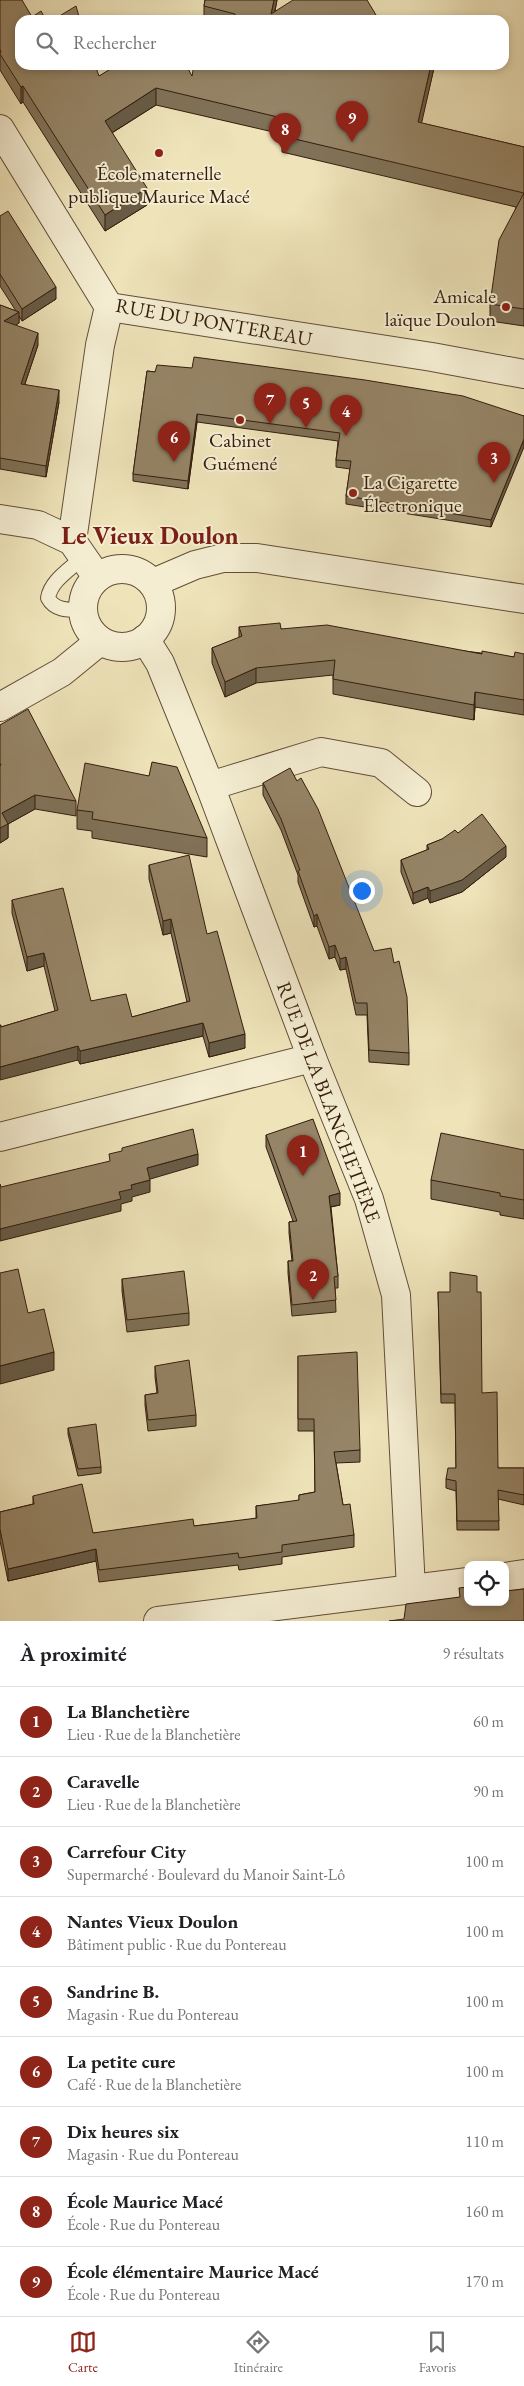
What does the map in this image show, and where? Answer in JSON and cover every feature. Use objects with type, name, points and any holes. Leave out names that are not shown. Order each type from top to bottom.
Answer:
[{"type":"street","name":"RUE DU PONTEREAU","points":[[0,129],[109,307],[432,357],[524,374]]},
{"type":"street","points":[[0,519],[38,525],[84,558],[114,569],[126,569],[144,575],[153,583],[160,597],[160,612],[156,627],[145,639],[134,645],[120,647],[100,641],[86,624],[82,610],[87,588],[84,558],[100,345],[109,307]]},
{"type":"street","points":[[153,583],[194,565],[223,558],[257,558],[524,599]]},
{"type":"street","name":"RUE DE LA BLANCHETIÈRE","points":[[145,639],[160,663],[210,786],[312,1058],[369,1199],[396,1294],[411,1590]]},
{"type":"street","points":[[0,707],[62,672],[100,641]]},
{"type":"street","points":[[210,786],[321,752],[381,762],[416,792]]},
{"type":"street","points":[[0,1137],[312,1058]]},
{"type":"street","points":[[509,1576],[524,1574]]},
{"type":"street","points":[[158,1621],[235,1616],[464,1583]]},
{"type":"building","points":[[0,0],[22,0],[31,15],[15,15],[15,70],[97,70],[99,76],[109,70],[189,70],[192,76],[193,70],[430,70],[418,122],[524,147],[524,193],[282,136],[286,119],[156,88],[105,121],[147,188],[105,215],[23,86],[21,87],[0,54]]},
{"type":"building","points":[[205,0],[274,0],[271,14],[293,0],[367,0],[376,15],[235,15],[204,6]]},
{"type":"building","points":[[76,6],[79,15],[61,15]]},
{"type":"building","points":[[41,11],[43,15],[35,15]]},
{"type":"building","points":[[524,193],[524,309],[490,304],[499,240]]},
{"type":"building","points":[[8,211],[56,287],[22,309],[0,274],[0,216]]},
{"type":"building","points":[[0,305],[19,312],[4,321],[38,333],[21,384],[59,390],[46,466],[0,458]]},
{"type":"building","points":[[194,357],[365,380],[463,396],[524,416],[524,439],[491,520],[346,496],[351,461],[336,460],[340,433],[197,414],[188,481],[133,474],[147,371],[155,372],[157,365],[192,368]]},
{"type":"building","points":[[280,623],[281,629],[327,625],[482,654],[482,651],[514,657],[515,652],[524,654],[524,700],[475,692],[474,705],[333,679],[335,660],[256,668],[225,682],[212,648],[242,636],[239,627]]},
{"type":"building","points":[[28,709],[76,801],[35,795],[2,813],[8,824],[0,828],[0,725]]},
{"type":"building","points":[[152,762],[177,767],[207,838],[92,819],[93,812],[77,810],[85,763],[149,776]]},
{"type":"building","points":[[290,768],[297,781],[301,778],[318,809],[374,951],[391,948],[394,963],[399,961],[407,997],[409,1053],[369,1050],[367,1003],[356,1003],[346,957],[340,959],[335,945],[329,947],[317,914],[314,916],[298,871],[300,870],[281,819],[263,783]]},
{"type":"building","points":[[482,814],[506,846],[462,880],[430,891],[428,887],[413,893],[401,860],[429,849],[427,845],[442,839],[455,830],[458,833]]},
{"type":"building","points":[[189,855],[207,934],[217,931],[245,1034],[209,1043],[203,1023],[80,1051],[78,1046],[0,1067],[0,1025],[1,1027],[58,1010],[44,953],[27,957],[12,900],[63,888],[91,1001],[126,994],[132,1017],[190,1001],[171,919],[163,921],[149,865]]},
{"type":"building","points":[[313,1119],[340,1193],[329,1196],[338,1276],[334,1277],[336,1300],[292,1305],[288,1261],[293,1261],[289,1222],[297,1221],[266,1135]]},
{"type":"building","points":[[193,1129],[198,1154],[147,1168],[150,1180],[131,1185],[132,1189],[119,1192],[121,1199],[0,1229],[0,1184],[1,1187],[110,1161],[109,1154],[122,1151],[122,1148]]},
{"type":"building","points":[[441,1133],[524,1150],[524,1200],[500,1196],[500,1193],[431,1180]]},
{"type":"building","points":[[18,1269],[28,1313],[44,1309],[54,1352],[0,1366],[0,1273]]},
{"type":"building","points":[[184,1271],[189,1313],[127,1320],[122,1279]]},
{"type":"building","points":[[450,1272],[477,1276],[477,1292],[481,1292],[482,1393],[497,1392],[498,1468],[524,1468],[524,1495],[498,1490],[499,1521],[457,1521],[456,1481],[446,1479],[448,1468],[456,1468],[455,1394],[441,1394],[438,1292],[450,1292]]},
{"type":"building","points":[[357,1352],[360,1450],[334,1452],[343,1505],[350,1504],[354,1535],[282,1545],[282,1552],[239,1558],[238,1553],[99,1570],[96,1549],[8,1569],[0,1529],[0,1512],[34,1504],[33,1496],[82,1484],[93,1533],[193,1519],[194,1526],[257,1518],[256,1506],[299,1500],[299,1495],[315,1492],[314,1419],[298,1419],[298,1356]]},
{"type":"building","points":[[189,1360],[196,1415],[148,1420],[145,1395],[158,1393],[155,1366]]},
{"type":"building","points":[[96,1424],[101,1467],[78,1469],[68,1428]]},
{"type":"building","points":[[464,1587],[464,1606],[509,1606],[509,1591],[524,1589],[524,1621],[389,1621],[404,1619],[406,1604],[460,1597],[459,1588]]},
{"type":"place","name":"École élémentaire Maurice Macé","points":[[352,142]]},
{"type":"place","name":"École maternelle publique Maurice Macé","points":[[159,153]]},
{"type":"place","name":"École Maurice Macé","points":[[285,154]]},
{"type":"place","name":"Amicale laïque Doulon","points":[[506,307]]},
{"type":"place","name":"Cabinet Guémené","points":[[240,420]]},
{"type":"place","name":"Dix heures six","points":[[270,424]]},
{"type":"place","name":"Sandrine B.","points":[[306,428]]},
{"type":"place","name":"Nantes Vieux Doulon","points":[[346,436]]},
{"type":"place","name":"La petite cure","points":[[174,462]]},
{"type":"place","name":"Carrefour City","points":[[494,483]]},
{"type":"place","name":"La Cigarette Électronique","points":[[353,493]]},
{"type":"place","name":"La Blanchetière","points":[[303,1176]]},
{"type":"place","name":"Caravelle","points":[[313,1300]]},
{"type":"district","name":"Le Vieux Doulon","points":[[150,535]]}]
